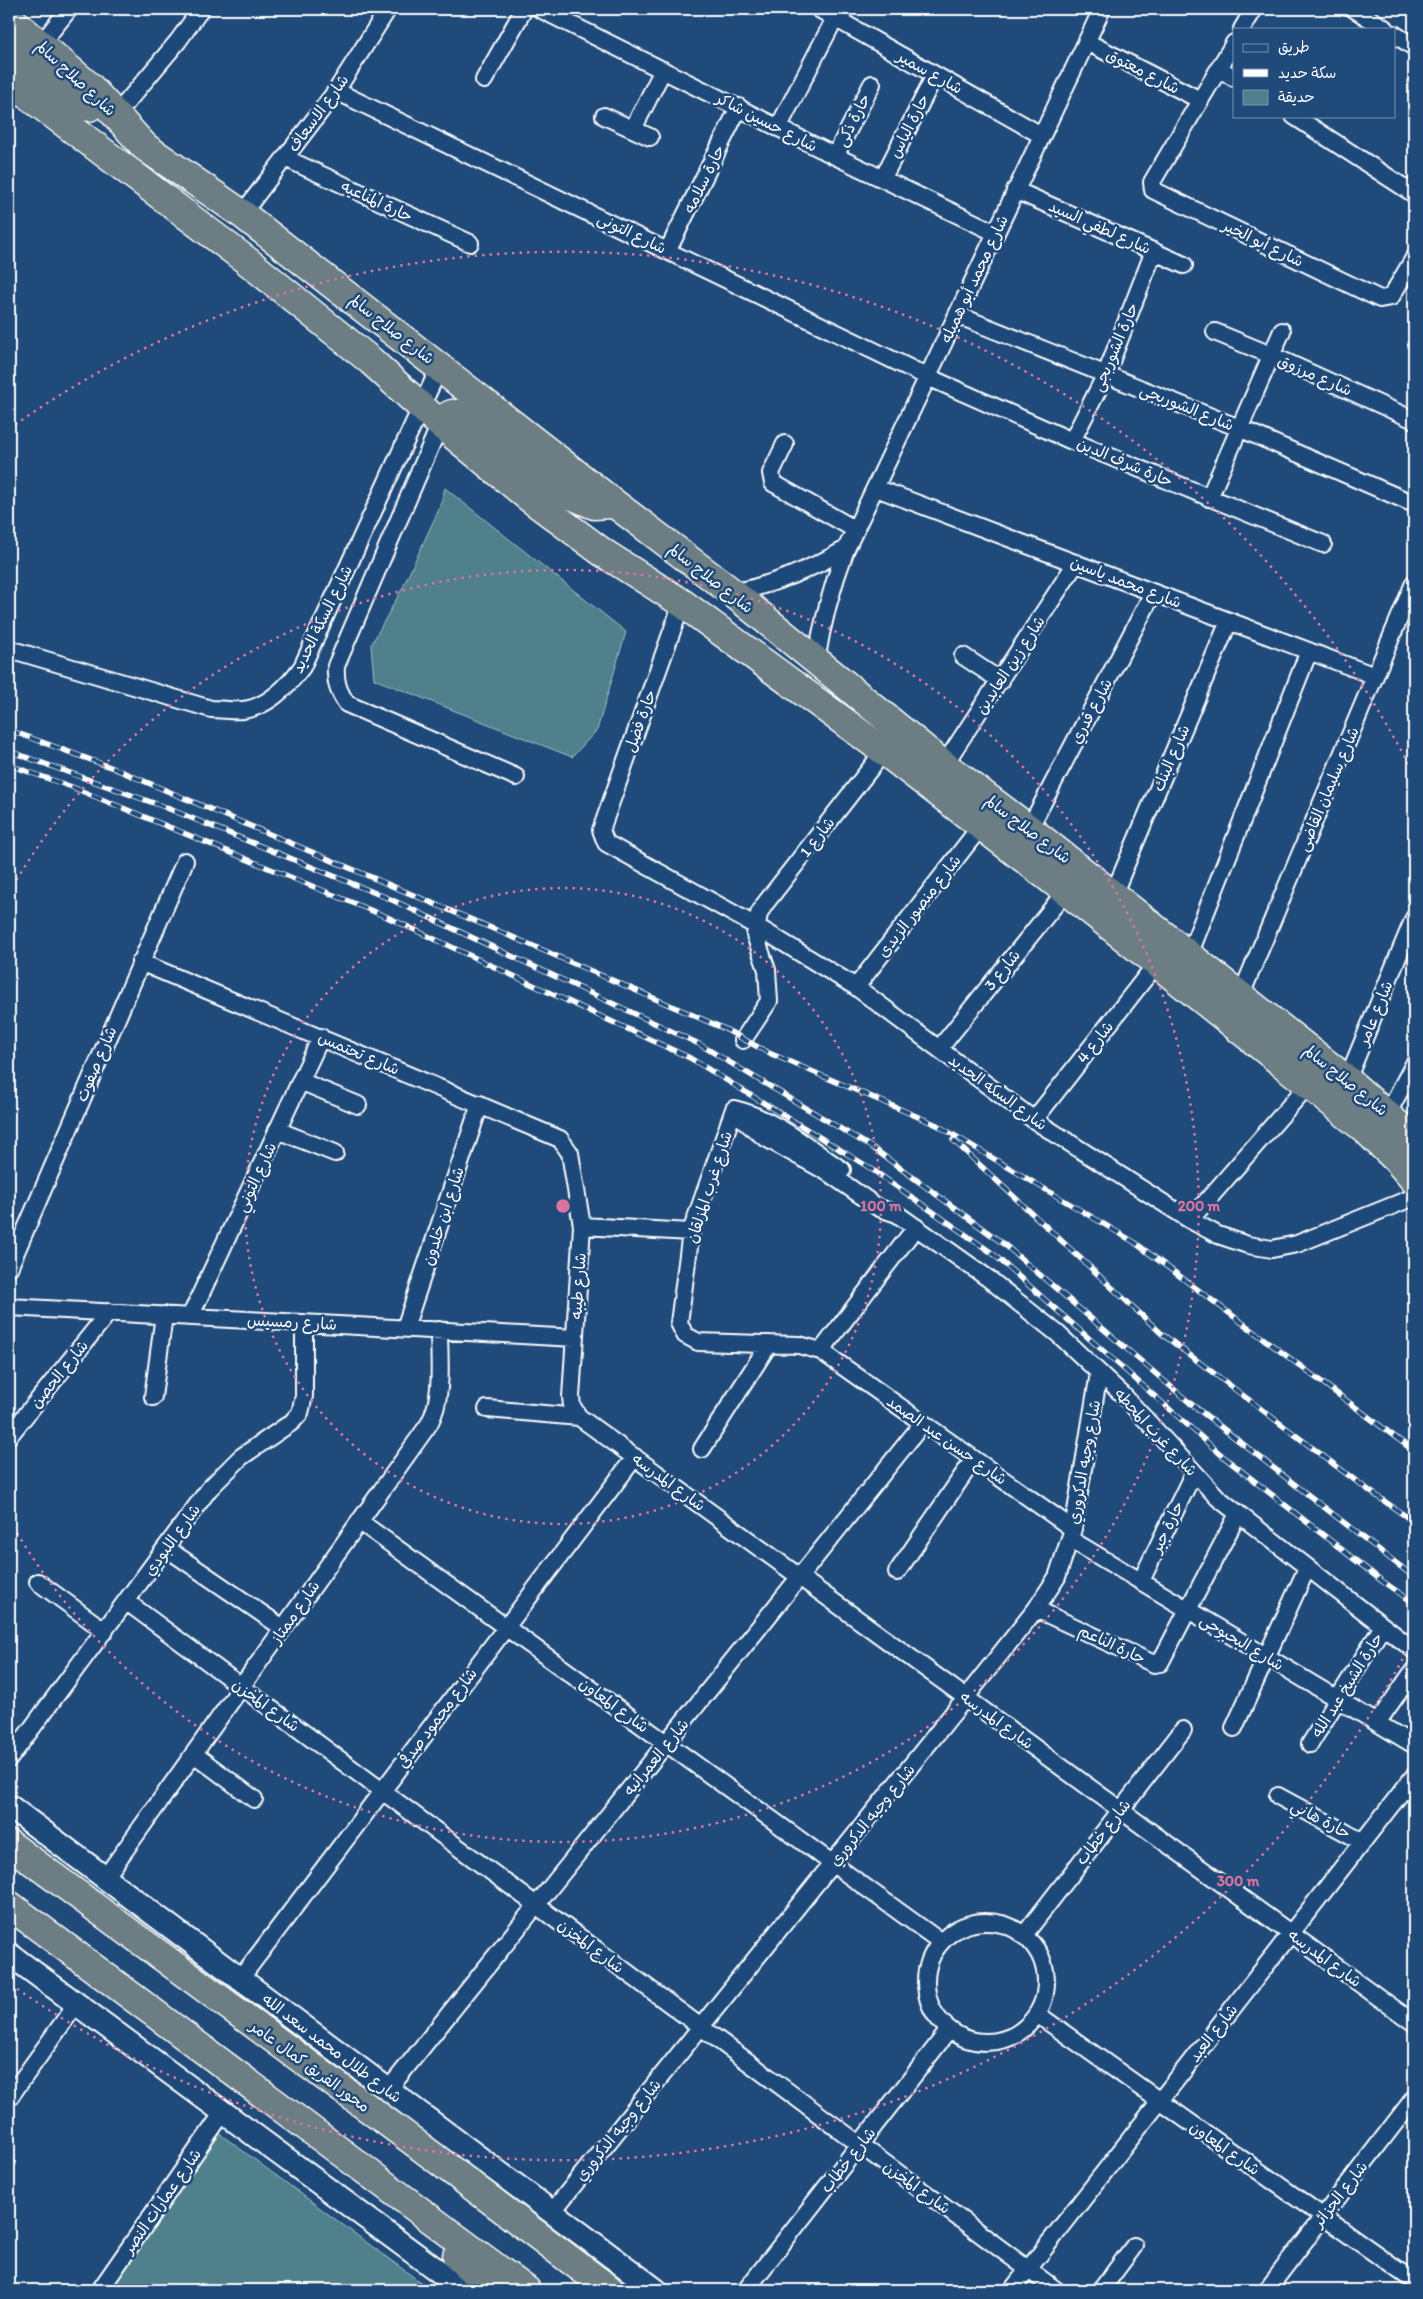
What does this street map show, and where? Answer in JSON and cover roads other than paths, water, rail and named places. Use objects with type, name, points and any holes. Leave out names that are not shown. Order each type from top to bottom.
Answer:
[{"type":"highway","name":"شارع صلاح سالم","points":[[9,18],[90,87],[145,147],[242,214],[440,366],[615,504],[733,593],[944,765],[1241,995],[1388,1113],[1414,1139]]},
{"type":"highway","points":[[9,46],[44,74],[145,147]]},
{"type":"highway","name":"شارع صلاح سالم","points":[[9,81],[246,260],[370,361],[430,416],[527,496],[594,547],[682,603],[884,751],[1066,891],[1382,1144],[1414,1180]]},
{"type":"highway","points":[[430,416],[458,413],[467,417],[577,498],[594,505],[615,504]]},
{"type":"highway","name":"محور الفريق كمال عامر","points":[[9,1844],[410,2139],[610,2290]]},
{"type":"highway","points":[[9,1905],[526,2290]]},
{"type":"highway","points":[[382,2181],[493,2290]]},
{"type":"main road","name":"شارع طلال محمد سعد الله","points":[[9,1806],[656,2290]]},
{"type":"main road","points":[[9,1954],[464,2290]]},
{"type":"street","points":[[41,44],[69,9]]},
{"type":"street","points":[[116,116],[178,41],[200,9]]},
{"type":"street","name":"شارع الاسعاف","points":[[242,214],[336,91],[388,9]]},
{"type":"street","points":[[484,80],[524,9]]},
{"type":"street","name":"شارع حسين شاكر","points":[[540,9],[778,128],[996,233]]},
{"type":"street","name":"شارع سمير","points":[[819,9],[1041,135]]},
{"type":"street","name":"شارع محمد أبو هميله","points":[[816,662],[824,614],[832,585],[846,549],[1102,9]]},
{"type":"street","points":[[1243,28],[1254,9]]},
{"type":"street","points":[[1354,9],[1384,28]]},
{"type":"street","points":[[778,128],[835,18]]},
{"type":"street","points":[[1396,35],[1413,44]]},
{"type":"street","name":"شارع معتوق","points":[[1086,42],[1200,100]]},
{"type":"street","points":[[1200,100],[1233,45]]},
{"type":"street","points":[[1219,68],[1233,77]]},
{"type":"street","points":[[633,129],[663,70]]},
{"type":"street","name":"حارة الياس","points":[[883,178],[935,75]]},
{"type":"street","name":"حارة ذكى","points":[[835,156],[872,84]]},
{"type":"street","name":"شارع التونى","points":[[336,91],[928,377]]},
{"type":"street","name":"شارع أبو الخير","points":[[1200,100],[1152,182],[1152,186],[1157,192],[1380,299],[1391,297],[1414,258]]},
{"type":"street","name":"حارة سلامه","points":[[668,250],[739,108]]},
{"type":"street","points":[[604,116],[650,137]]},
{"type":"street","points":[[1297,118],[1414,194]]},
{"type":"street","name":"حارة المناعيه","points":[[285,158],[470,244]]},
{"type":"street","name":"شارع لطفي السيد","points":[[1016,190],[1184,265]]},
{"type":"street","name":"حارة الشوربجى","points":[[1072,440],[1106,374],[1154,251]]},
{"type":"street","name":"شارع الشوربجى","points":[[957,314],[1239,428],[1414,504]]},
{"type":"street","points":[[1209,498],[1282,331]]},
{"type":"street","name":"شارع مرزوق","points":[[1215,332],[1414,420]]},
{"type":"street","name":"شارع السكة الحديد","points":[[9,649],[211,709],[244,710],[267,702],[290,683],[302,667],[430,416],[440,366]]},
{"type":"street","name":"حارة شرف الدين","points":[[928,377],[1209,498],[1323,544]]},
{"type":"street","points":[[430,416],[336,666],[335,680],[339,693],[347,704],[516,777]]},
{"type":"street","points":[[784,444],[771,473],[773,483],[856,530]]},
{"type":"street","name":"شارع محمد ياسين","points":[[876,488],[1375,676]]},
{"type":"street","points":[[733,593],[773,584],[803,572],[846,549]]},
{"type":"street","name":"شارع زين العابدين","points":[[944,765],[1001,681],[1076,563]]},
{"type":"street","name":"شارع سليمان القاضى","points":[[1241,995],[1414,583]]},
{"type":"street","name":"شارع قدري","points":[[1029,829],[1153,593]]},
{"type":"street","name":"حارة فضل","points":[[603,839],[601,830],[682,603]]},
{"type":"street","name":"شارع البنك","points":[[1113,894],[1229,621]]},
{"type":"street","points":[[1189,955],[1309,652]]},
{"type":"street","points":[[963,656],[1001,681]]},
{"type":"street","name":"شارع 1","points":[[756,926],[764,905],[884,751]]},
{"type":"street","name":"شارع منصور الزيدى","points":[[856,987],[981,826]]},
{"type":"street","name":"شارع السكه الحديد","points":[[603,839],[756,926],[856,987],[1034,1120],[1190,1220],[1218,1235],[1248,1245],[1272,1249],[1297,1244],[1414,1197]]},
{"type":"street","name":"شارع صفوت","points":[[9,1268],[185,860]]},
{"type":"street","name":"شارع 3","points":[[939,1049],[1066,891]]},
{"type":"street","name":"شارع عامر","points":[[1347,1080],[1414,918]]},
{"type":"street","points":[[742,1040],[769,1001],[767,970],[757,943],[756,926]]},
{"type":"street","name":"شارع تحتمس","points":[[140,962],[560,1138],[570,1153]]},
{"type":"street","name":"شارع 4","points":[[1034,1120],[1156,964]]},
{"type":"street","name":"شارع التوني","points":[[190,1317],[321,1037]]},
{"type":"street","points":[[1388,1113],[1414,1064]]},
{"type":"street","points":[[300,1081],[358,1105]]},
{"type":"street","points":[[1190,1220],[1308,1084]]},
{"type":"street","name":"شارع ابن خلدون","points":[[405,1328],[480,1104]]},
{"type":"street","name":"شارع غرب المحطه","points":[[734,1109],[747,1124],[764,1137],[827,1172],[879,1208],[897,1214],[989,1279],[1058,1334],[1100,1373],[1123,1395],[1193,1474],[1218,1498],[1414,1650]]},
{"type":"street","name":"شارع غرب المزلقان","points":[[734,1109],[691,1232],[679,1315],[681,1329],[685,1335],[698,1342],[799,1345],[821,1351]]},
{"type":"street","points":[[278,1130],[335,1153]]},
{"type":"street","name":"شارع طيبه","points":[[570,1153],[582,1226],[571,1397],[572,1406],[579,1417]]},
{"type":"street","points":[[582,1226],[691,1232]]},
{"type":"street","points":[[821,1351],[916,1226]]},
{"type":"street","name":"شارع رمسيس","points":[[9,1307],[575,1338]]},
{"type":"street","name":"شارع الحصن","points":[[9,1436],[109,1312]]},
{"type":"street","points":[[153,1397],[164,1315]]},
{"type":"street","name":"شارع اللبودي","points":[[9,1759],[210,1489],[241,1456],[292,1422],[300,1413],[304,1396],[304,1323]]},
{"type":"street","name":"شارع ممتاز","points":[[105,1878],[436,1412],[438,1399],[439,1330]]},
{"type":"street","points":[[702,1449],[769,1344]]},
{"type":"street","name":"شارع حسن عبد الصمد","points":[[821,1351],[974,1459],[1071,1534]]},
{"type":"street","name":"شارع وجيه الدكروري","points":[[552,2212],[1036,1609],[1057,1577],[1071,1534],[1100,1373]]},
{"type":"street","points":[[487,1409],[579,1417]]},
{"type":"street","name":"شارع المدرسه","points":[[579,1417],[1414,2022]]},
{"type":"street","name":"شارع العمرانيه","points":[[388,2090],[923,1423]]},
{"type":"street","name":"شارع محمود صدقي","points":[[240,1979],[635,1457]]},
{"type":"street","points":[[897,1572],[974,1459]]},
{"type":"street","name":"حارة جبر","points":[[1141,1581],[1193,1474]]},
{"type":"street","name":"حارة الناعم","points":[[1036,1609],[1154,1664],[1163,1661],[1238,1514]]},
{"type":"street","name":"شارع المعاون","points":[[360,1521],[941,1942]]},
{"type":"street","name":"شارع البحبوحى","points":[[1071,1534],[1141,1581],[1414,1745]]},
{"type":"street","points":[[166,1548],[283,1628]]},
{"type":"street","points":[[1234,1728],[1307,1568]]},
{"type":"street","points":[[38,1582],[105,1631]]},
{"type":"street","name":"شارع المخزن","points":[[127,1602],[1056,2290]]},
{"type":"street","name":"حارة الشيخ عبد الله","points":[[1310,1744],[1383,1626]]},
{"type":"street","points":[[1377,1723],[1414,1670]]},
{"type":"street","name":"شارع خطاب","points":[[1024,1934],[1182,1730]]},
{"type":"street","points":[[194,1754],[254,1799]]},
{"type":"street","name":"شارع العبد","points":[[1012,2290],[1414,1776]]},
{"type":"street","name":"حارة هاني","points":[[1278,1796],[1363,1842]]},
{"type":"street","points":[[981,1922],[996,1922],[1024,1934],[1041,1958],[1046,1972],[1044,1994],[1036,2014],[1026,2027],[1012,2036],[996,2041],[980,2042],[964,2038],[949,2030],[938,2018],[930,2004],[926,1988],[927,1971],[932,1955],[941,1942],[953,1932],[966,1925],[981,1922]]},
{"type":"street","points":[[9,2098],[76,2003]]},
{"type":"street","name":"شارع المعاون","points":[[1036,2014],[1414,2281]]},
{"type":"street","name":"شارع خطاب","points":[[746,2290],[949,2030]]},
{"type":"street","name":"شارع الجزائر","points":[[1267,2290],[1414,2098]]},
{"type":"street","name":"شارع عمارات النصر","points":[[100,2290],[224,2111]]},
{"type":"street","points":[[1101,2290],[1134,2246]]},
{"type":"railway","points":[[9,730],[113,768],[496,930],[725,1029],[769,1053],[937,1125],[1134,1242],[1414,1451]]},
{"type":"railway","points":[[9,751],[162,806],[390,899],[699,1044],[873,1148],[1005,1245],[1190,1403],[1414,1577]]},
{"type":"railway","points":[[9,765],[72,787],[387,917],[690,1058],[870,1168],[992,1253],[1225,1458],[1382,1581],[1414,1603]]},
{"type":"railway","points":[[953,1140],[1162,1334],[1360,1484],[1414,1522]]}]
